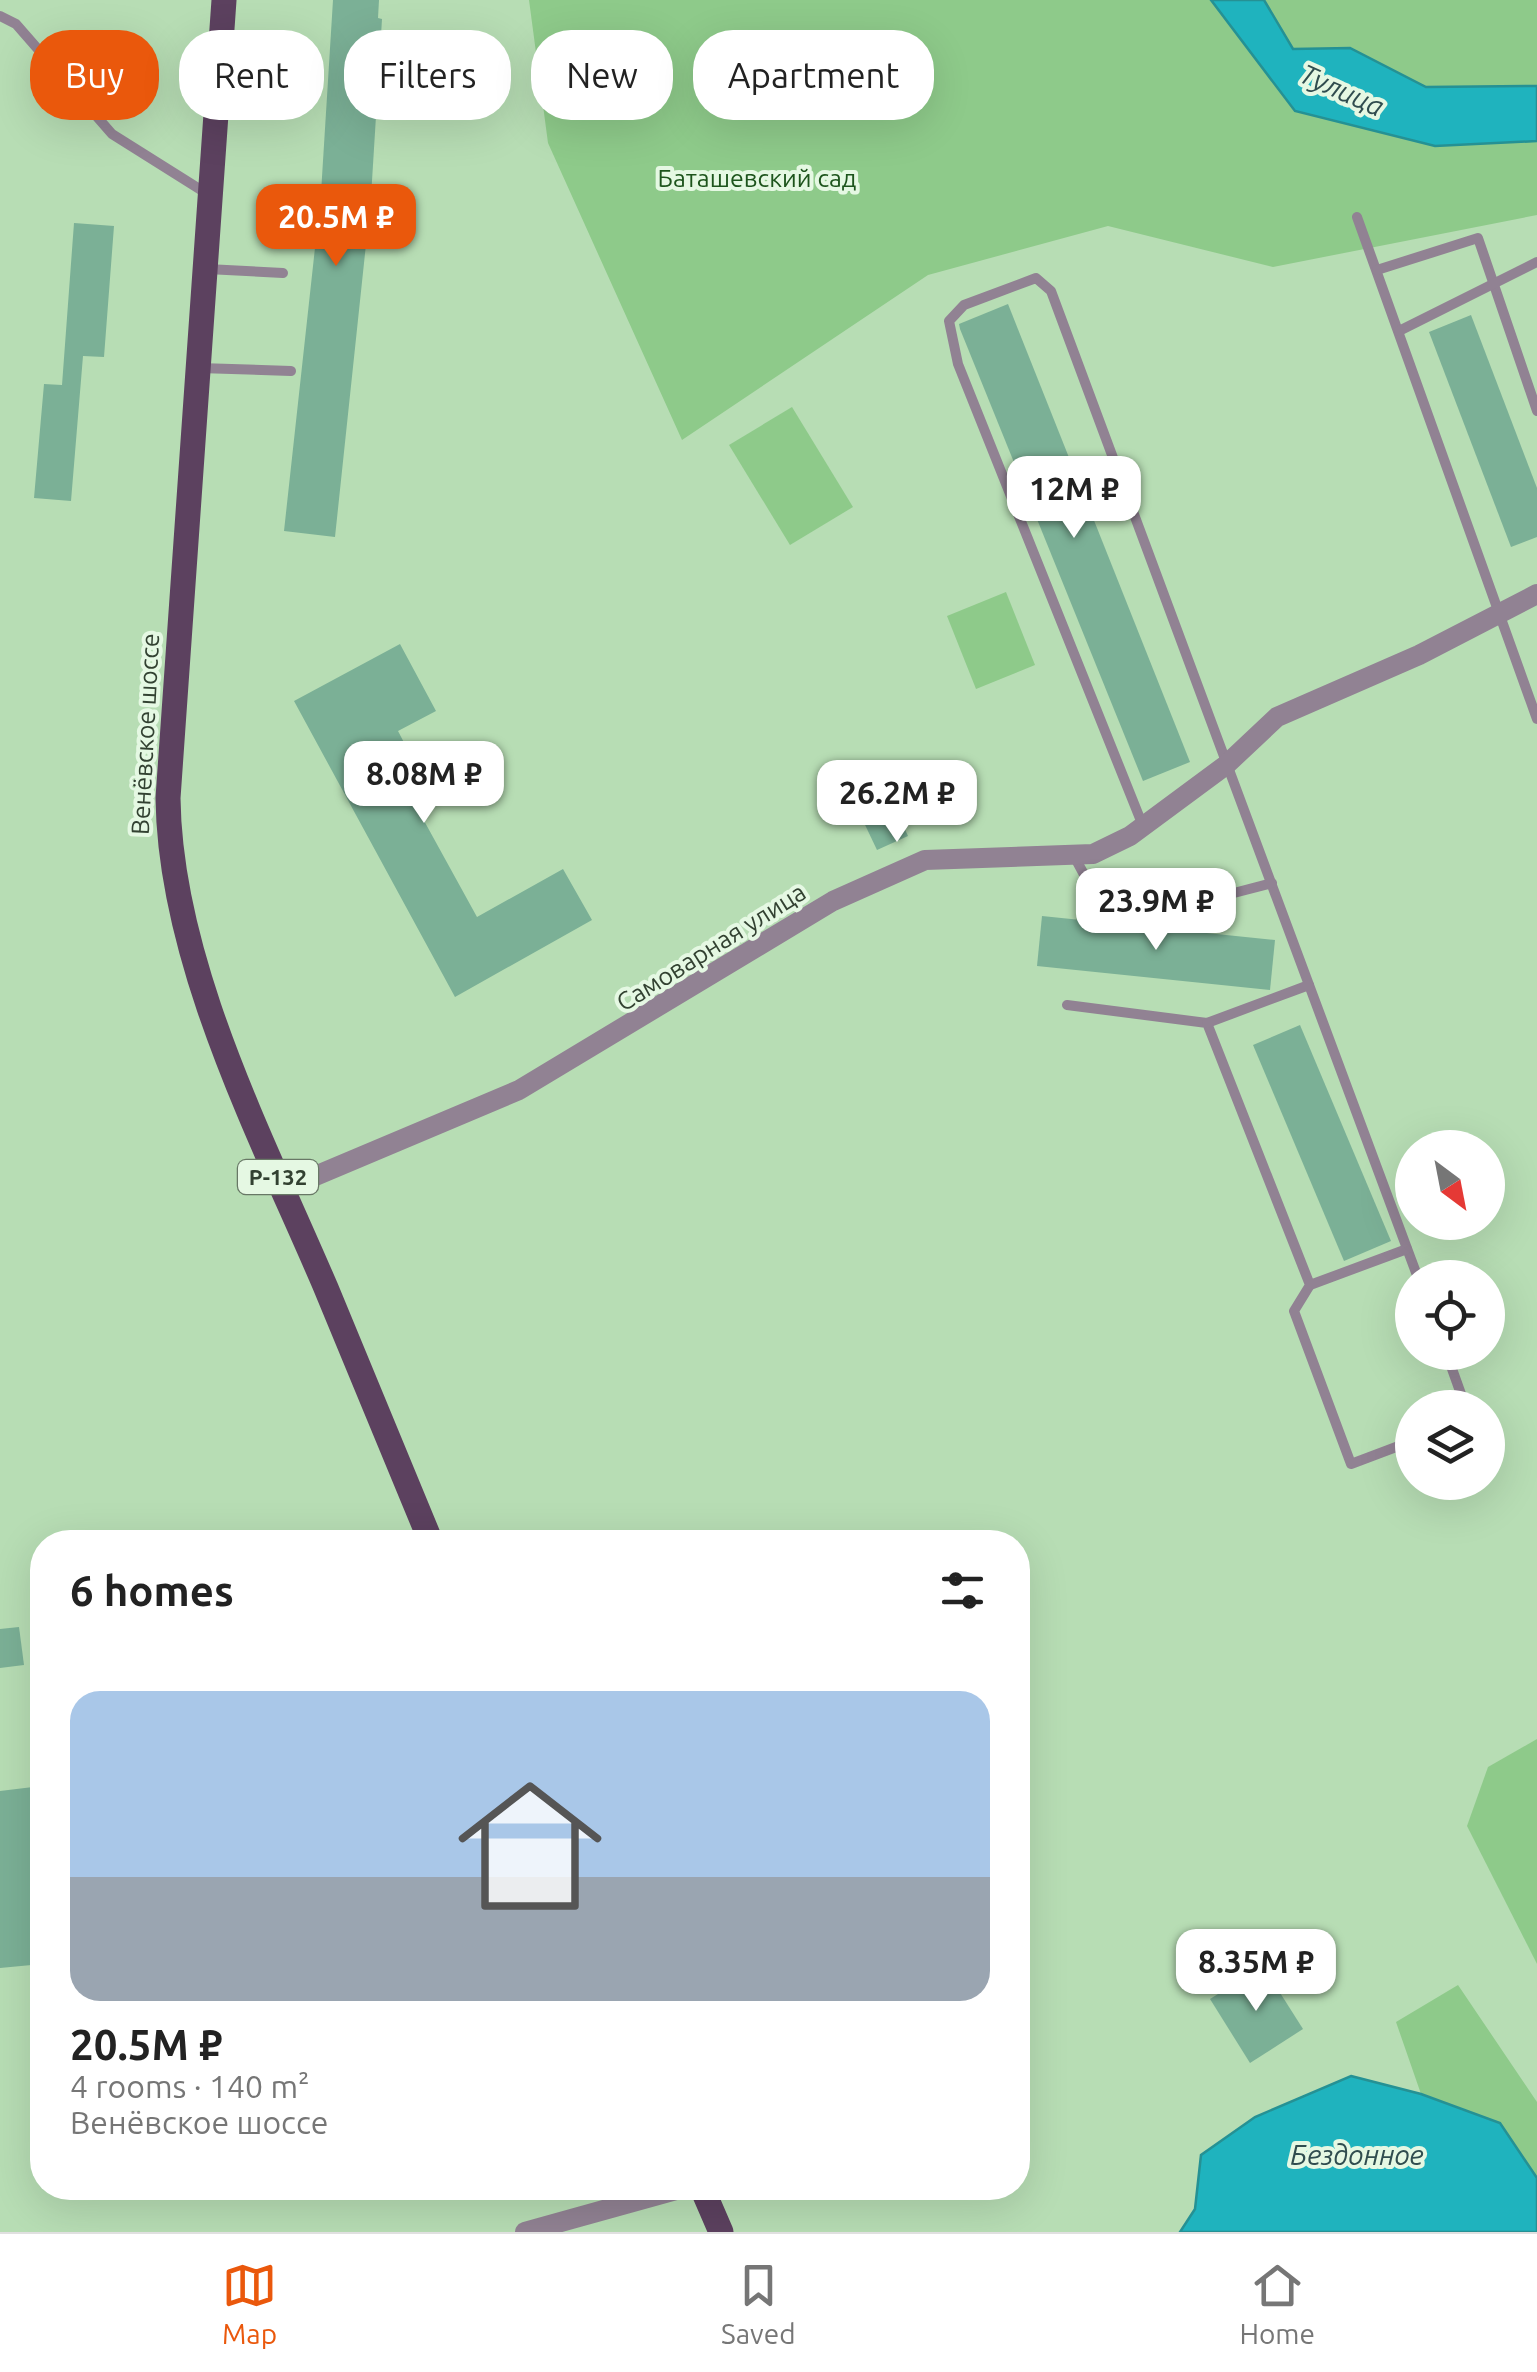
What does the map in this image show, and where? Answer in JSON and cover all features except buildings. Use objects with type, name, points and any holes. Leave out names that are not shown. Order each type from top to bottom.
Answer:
[{"type":"main road","name":"Венёвское шоссе","points":[[224,0],[168,798],[169,848],[178,907],[198,972],[282,1190],[426,1530]]},
{"type":"main road","points":[[707,2200],[720,2232]]},
{"type":"street","name":"Самоварная улица","points":[[282,1190],[519,1090],[834,901],[924,860],[1093,854],[1144,826],[1226,765],[1277,717],[1420,654],[1537,594]]},
{"type":"street","points":[[525,2232],[639,2200]]},
{"type":"lane","points":[[0,16],[16,24],[112,134],[210,195]]},
{"type":"lane","points":[[1357,217],[1537,718]]},
{"type":"lane","points":[[1377,270],[1478,238],[1537,411]]},
{"type":"lane","points":[[1399,331],[1537,262]]},
{"type":"lane","points":[[206,269],[283,273]]},
{"type":"lane","points":[[1144,826],[958,364],[949,322],[964,305],[1036,278],[1050,291],[1411,1260]]},
{"type":"lane","points":[[198,368],[291,371]]},
{"type":"lane","points":[[1073,855],[1087,880],[1230,894],[1272,882]]},
{"type":"lane","points":[[1067,1005],[1207,1023],[1310,984]]},
{"type":"lane","points":[[1207,1023],[1310,1285]]},
{"type":"lane","points":[[1395,1447],[1351,1464],[1294,1311],[1310,1285],[1407,1248]]},
{"type":"green space","name":"Баташевский сад","points":[[529,0],[1537,0],[1537,215],[1273,267],[1108,226],[928,275],[682,440],[548,143],[545,120],[673,120],[673,30],[533,30]]},
{"type":"green space","points":[[792,407],[853,507],[790,545],[729,445]]},
{"type":"green space","points":[[1006,592],[1035,665],[976,689],[947,616]]},
{"type":"green space","points":[[1537,1739],[1537,1964],[1467,1826],[1488,1767]]},
{"type":"green space","points":[[1458,1985],[1537,2102],[1537,2178],[1500,2123],[1421,2094],[1396,2022]]},
{"type":"water","name":"Тулица","points":[[1211,0],[1264,0],[1293,49],[1350,48],[1426,87],[1537,86],[1537,141],[1435,146],[1295,111]]},
{"type":"water","name":"Бездонное","points":[[1351,2076],[1421,2094],[1500,2123],[1537,2178],[1537,2232],[1180,2232],[1195,2209],[1201,2155],[1255,2117]]}]
